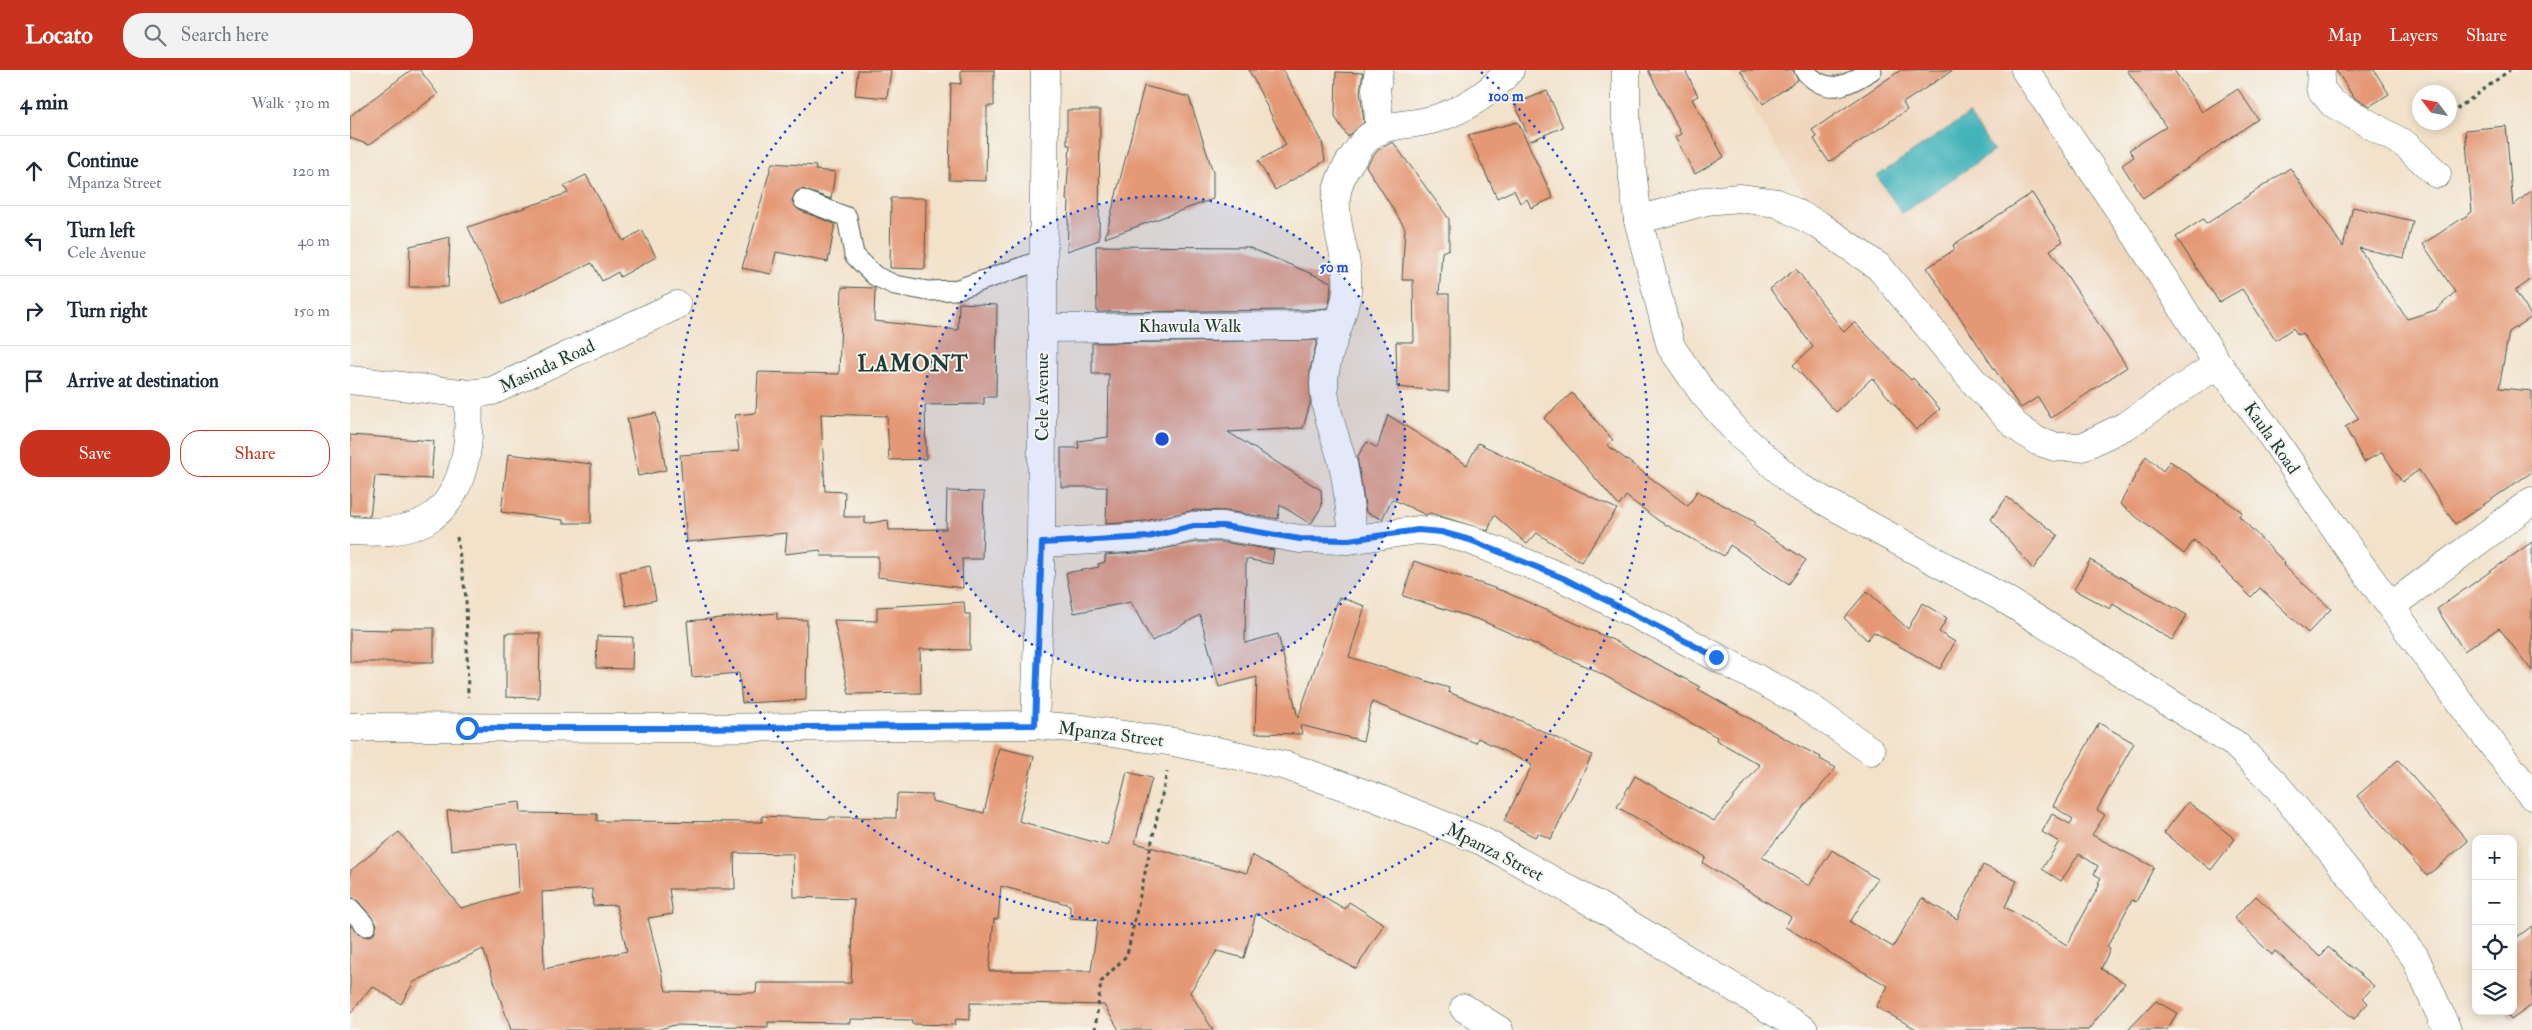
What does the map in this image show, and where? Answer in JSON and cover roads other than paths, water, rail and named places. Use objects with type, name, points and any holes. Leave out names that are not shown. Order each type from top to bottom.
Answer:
[{"type":"street","name":"Cele Avenue","points":[[1035,725],[1042,543],[1042,260],[1045,70]]},
{"type":"street","points":[[1379,70],[1376,89],[1380,129]]},
{"type":"street","points":[[1354,539],[1343,466],[1326,408],[1324,383],[1328,356],[1347,293],[1346,270],[1336,209],[1336,190],[1341,175],[1357,152],[1368,138],[1380,129],[1434,119],[1467,105],[1490,90],[1510,70]]},
{"type":"street","points":[[1626,70],[1626,119],[1638,220],[1670,347],[1702,393],[1739,434],[1797,486],[2003,598],[2235,744],[2288,800],[2415,958],[2448,1030]]},
{"type":"street","name":"Kaula Road","points":[[2025,70],[2136,235],[2218,364],[2265,426],[2390,606],[2459,701],[2532,796]]},
{"type":"street","points":[[2321,70],[2320,88],[2332,103],[2406,145],[2437,174]]},
{"type":"street","points":[[1638,220],[1706,202],[1739,198],[1777,203],[1819,225],[1879,267],[1976,384],[2016,426],[2037,441],[2055,447],[2082,447],[2128,425],[2218,364]]},
{"type":"street","name":"Masinda Road","points":[[350,380],[469,394],[492,391],[677,305]]},
{"type":"street","name":"Khawula Walk","points":[[1042,328],[1306,326],[1338,322]]},
{"type":"street","points":[[350,531],[374,533],[409,530],[426,522],[444,506],[458,487],[466,458],[469,394]]},
{"type":"street","points":[[2390,606],[2532,501]]},
{"type":"street","points":[[1042,543],[1148,537],[1194,526],[1223,526],[1300,539],[1354,539],[1418,530],[1441,532],[1470,540],[1563,578],[1666,630],[1805,704],[1870,751]]},
{"type":"street","name":"Mpanza Street","points":[[350,728],[1035,725],[1083,728],[1174,742],[1287,766],[1377,798],[1482,841],[1602,908],[1804,1030]]},
{"type":"street","points":[[1464,1008],[1499,1030]]},
{"type":"lane","points":[[1804,70],[1814,81],[1831,88],[1853,82],[1872,70]]},
{"type":"lane","points":[[803,200],[847,218],[854,255],[875,276],[895,285],[928,291],[955,290],[1042,260]]},
{"type":"lane","points":[[350,908],[366,926]]},
{"type":"water","points":[[1969,114],[1994,151],[1902,213],[1877,176]]},
{"type":"district","name":"LAMONT","points":[[913,363]]}]
